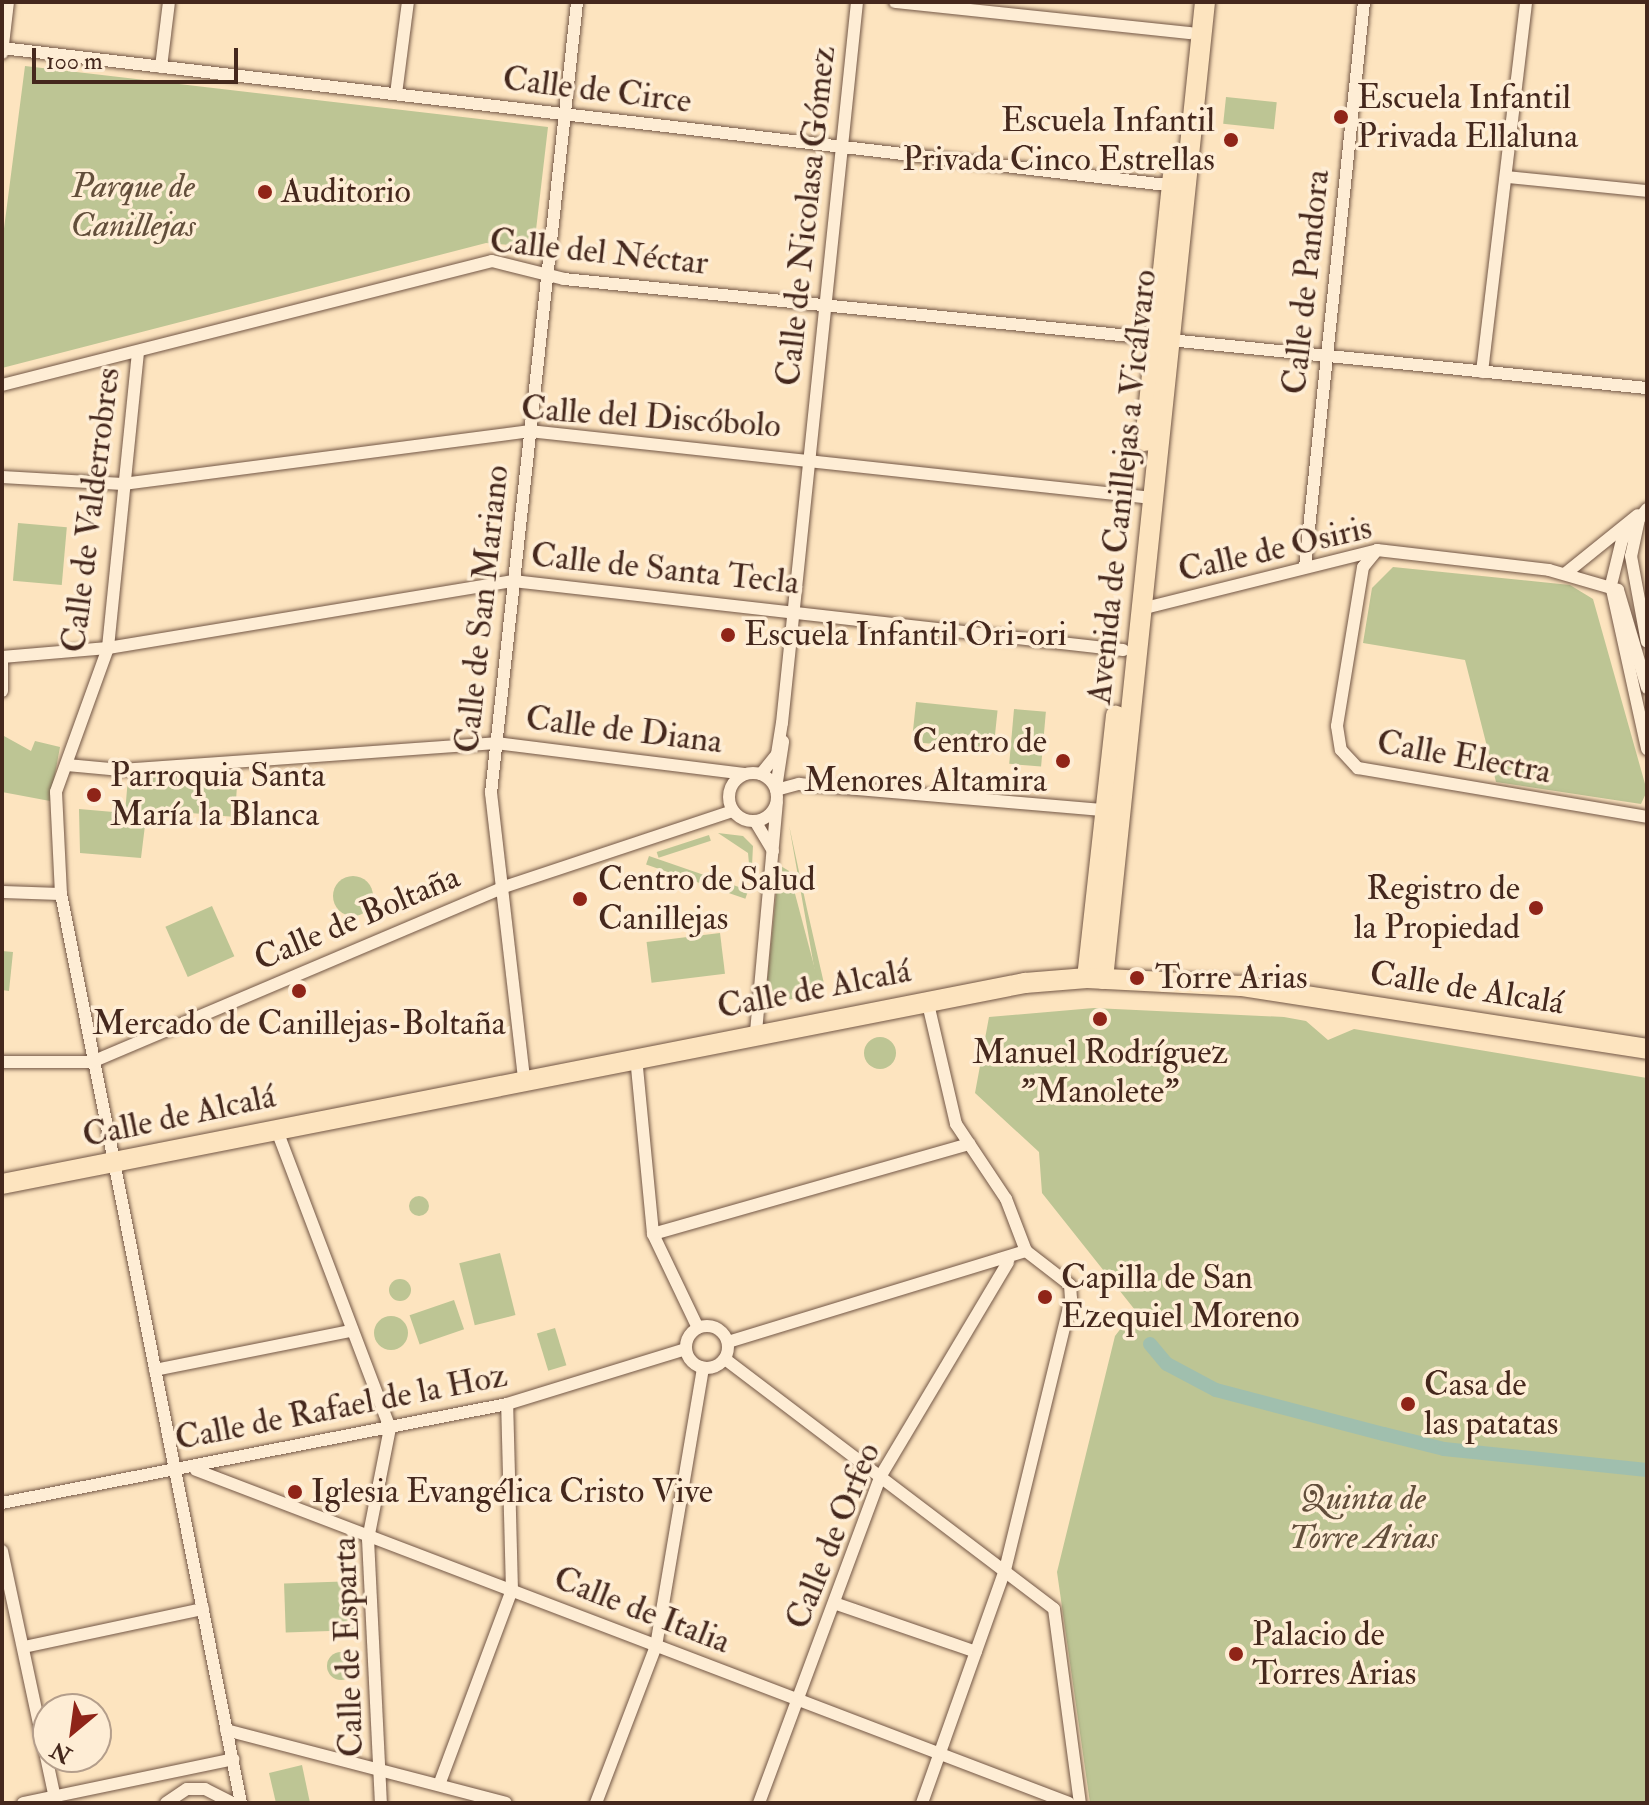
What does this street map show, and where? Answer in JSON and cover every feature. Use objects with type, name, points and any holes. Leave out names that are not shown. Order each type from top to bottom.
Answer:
[{"type":"main road","name":"Avenida de Canillejas a Vicálvaro","points":[[1179,186],[1192,2]]},
{"type":"main road","name":"Avenida de Canillejas a Vicálvaro","points":[[1095,978],[1179,186],[1205,2]]},
{"type":"main road","name":"Avenida de Canillejas a Vicálvaro","points":[[1095,978],[1105,810],[1123,650],[1134,611]]},
{"type":"main road","name":"Calle de Alcalá","points":[[2,1184],[927,999],[1095,978],[1241,986],[1647,1049]]},
{"type":"street","points":[[2,50],[8,2]]},
{"type":"street","points":[[161,67],[169,2]]},
{"type":"street","points":[[396,94],[408,2]]},
{"type":"street","name":"Calle de San Mariano","points":[[524,1078],[491,793],[577,2]]},
{"type":"street","name":"Calle de Nicolasa Gómez","points":[[761,774],[777,754],[782,723],[857,2]]},
{"type":"street","points":[[895,2],[1190,33]]},
{"type":"street","name":"Calle de Pandora","points":[[1305,567],[1364,2]]},
{"type":"street","points":[[1482,372],[1526,2]]},
{"type":"street","name":"Calle de Circe","points":[[2,50],[1179,186]]},
{"type":"street","points":[[1507,177],[1647,191]]},
{"type":"street","name":"Calle del Néctar","points":[[2,385],[492,261],[547,271],[825,304],[1326,358],[1647,388]]},
{"type":"street","name":"Calle de Valderrobres","points":[[138,352],[108,648],[56,792],[61,894],[241,1803]]},
{"type":"street","name":"Calle del Discóbolo","points":[[2,477],[123,484],[529,431],[810,457],[1146,497]]},
{"type":"street","points":[[1566,573],[1644,511]]},
{"type":"street","points":[[1644,511],[1622,540],[1611,585],[1647,749]]},
{"type":"street","points":[[1644,511],[1631,556],[1647,642]]},
{"type":"street","name":"Calle de Osiris","points":[[1134,611],[1377,550],[1566,573],[1611,585]]},
{"type":"street","name":"Calle Electra","points":[[1377,550],[1363,567],[1337,726],[1341,750],[1358,768],[1647,817]]},
{"type":"street","name":"Calle de Santa Tecla","points":[[2,659],[108,648],[513,581],[1123,650]]},
{"type":"street","points":[[1611,585],[1623,596],[1647,688]]},
{"type":"street","points":[[2,659],[2,691]]},
{"type":"street","name":"Calle de Nicolasa Gómez","points":[[756,1032],[776,793],[784,768],[782,723]]},
{"type":"street","name":"Calle de Diana","points":[[67,765],[121,770],[496,743],[744,774]]},
{"type":"street","points":[[773,851],[755,821],[733,811],[731,787],[744,774],[761,774],[776,793]]},
{"type":"street","points":[[755,821],[776,793],[799,784],[1105,810]]},
{"type":"street","name":"Calle de Boltaña","points":[[2,1062],[92,1062],[501,888],[733,811]]},
{"type":"street","points":[[2,892],[61,894]]},
{"type":"street","points":[[922,1803],[1005,1570],[1071,1299],[1070,1285],[1026,1251],[1006,1199],[956,1124],[927,999]]},
{"type":"street","points":[[636,1057],[653,1234],[698,1328]]},
{"type":"street","points":[[276,1128],[390,1428]]},
{"type":"street","points":[[653,1234],[969,1144]]},
{"type":"street","points":[[728,1342],[1008,1262],[1026,1251]]},
{"type":"street","name":"Calle de Orfeo","points":[[759,1803],[880,1477],[1008,1262]]},
{"type":"street","points":[[698,1328],[716,1328],[728,1342]]},
{"type":"street","points":[[698,1328],[686,1349],[703,1368]]},
{"type":"street","points":[[155,1370],[351,1331]]},
{"type":"street","points":[[725,1359],[728,1342]]},
{"type":"street","name":"Calle de Rafael de la Hoz","points":[[2,1503],[174,1471],[196,1470],[507,1404],[686,1349]]},
{"type":"street","points":[[725,1359],[1054,1609],[1076,1803]]},
{"type":"street","points":[[703,1368],[725,1359]]},
{"type":"street","points":[[596,1803],[656,1646],[703,1368]]},
{"type":"street","points":[[439,1785],[512,1590],[507,1404]]},
{"type":"street","name":"Calle de Esparta","points":[[381,1803],[368,1539],[390,1428]]},
{"type":"street","name":"Calle de Italia","points":[[196,1470],[368,1539],[512,1590],[1076,1803]]},
{"type":"street","points":[[2,1551],[55,1800]]},
{"type":"street","points":[[834,1603],[976,1652]]},
{"type":"street","points":[[24,1647],[203,1609]]},
{"type":"street","points":[[226,1730],[506,1803]]},
{"type":"street","points":[[23,1803],[55,1800],[233,1759]]},
{"type":"street","points":[[166,1803],[187,1789],[232,1803]]},
{"type":"green space","name":"Parque de Canillejas","points":[[25,66],[548,127],[534,247],[486,243],[2,368],[2,244]]},
{"type":"green space","points":[[1226,97],[1277,102],[1274,129],[1223,124]]},
{"type":"green space","points":[[18,523],[67,527],[62,585],[13,581]]},
{"type":"green space","points":[[1393,567],[1570,585],[1593,599],[1647,791],[1641,804],[1496,782],[1465,660],[1363,643],[1372,588]]},
{"type":"green space","points":[[916,702],[998,711],[993,750],[912,742]]},
{"type":"green space","points":[[1014,709],[1046,712],[1041,767],[1009,764]]},
{"type":"green space","points":[[4,736],[31,751],[35,741],[60,747],[50,801],[2,792]]},
{"type":"green space","points":[[238,769],[235,817],[147,809],[141,858],[80,853],[79,809],[125,813],[128,778]]},
{"type":"green space","points":[[789,825],[807,909],[825,988],[816,978]]},
{"type":"green space","points":[[718,833],[743,836],[753,846],[751,886],[748,853]]},
{"type":"green space","points":[[709,835],[711,841],[659,858],[657,852]]},
{"type":"green space","points":[[649,856],[748,890],[745,899],[646,865]]},
{"type":"green space","points":[[779,865],[789,871],[821,992],[776,1003],[766,993]]},
{"type":"green space","points":[[353,876],[367,882],[373,896],[367,910],[353,916],[339,910],[333,896],[339,882]]},
{"type":"green space","points":[[212,906],[234,956],[188,977],[165,927]]},
{"type":"green space","points":[[720,933],[725,974],[652,983],[647,942]]},
{"type":"green space","points":[[2,951],[13,952],[9,991],[2,990]]},
{"type":"green space","name":"Quinta de Torre Arias","points":[[1094,1008],[1284,1017],[1306,1021],[1328,1040],[1354,1029],[1647,1078],[1647,1803],[1090,1803],[1057,1572],[1115,1336],[1135,1310],[1042,1193],[1039,1152],[975,1093],[989,1017]]},
{"type":"green space","points":[[880,1037],[891,1042],[896,1053],[891,1064],[880,1069],[869,1064],[864,1053],[869,1042]]},
{"type":"green space","points":[[419,1196],[426,1199],[429,1206],[426,1213],[419,1216],[412,1213],[409,1206],[412,1199]]},
{"type":"green space","points":[[500,1253],[515,1315],[475,1325],[459,1263]]},
{"type":"green space","points":[[400,1279],[411,1290],[400,1301],[389,1290]]},
{"type":"green space","points":[[454,1300],[464,1329],[420,1345],[410,1315]]},
{"type":"green space","points":[[391,1316],[403,1321],[408,1333],[403,1345],[391,1350],[379,1345],[374,1333],[379,1321]]},
{"type":"green space","points":[[555,1328],[566,1365],[548,1371],[537,1334]]},
{"type":"green space","points":[[357,1581],[359,1630],[286,1633],[284,1584]]},
{"type":"green space","points":[[341,1652],[351,1656],[355,1666],[351,1676],[341,1680],[331,1676],[327,1666],[331,1656]]},
{"type":"green space","points":[[302,1765],[310,1803],[276,1803],[269,1773]]},
{"type":"waterway","points":[[1150,1344],[1167,1364],[1216,1390],[1384,1434],[1444,1449],[1647,1470]]},
{"type":"place","name":"Escuela Infantil Privada Ellaluna","points":[[1341,117]]},
{"type":"place","name":"Escuela Infantil Privada Cinco Estrellas","points":[[1231,140]]},
{"type":"place","name":"Auditorio","points":[[265,192]]},
{"type":"place","name":"Escuela Infantil Ori-ori","points":[[728,635]]},
{"type":"place","name":"Centro de Menores Altamira","points":[[1063,761]]},
{"type":"place","name":"Parroquia Santa María la Blanca","points":[[94,795]]},
{"type":"place","name":"Centro de Salud Canillejas","points":[[580,899]]},
{"type":"place","name":"Registro de la Propiedad","points":[[1536,908]]},
{"type":"place","name":"Torre Arias","points":[[1137,978]]},
{"type":"place","name":"Mercado de Canillejas-Boltaña","points":[[299,991]]},
{"type":"place","name":"Manuel Rodríguez \"Manolete\"","points":[[1100,1019]]},
{"type":"place","name":"Capilla de San Ezequiel Moreno","points":[[1045,1297]]},
{"type":"place","name":"Casa de las patatas","points":[[1408,1404]]},
{"type":"place","name":"Iglesia Evangélica Cristo Vive","points":[[295,1492]]},
{"type":"place","name":"Palacio de Torres Arias","points":[[1236,1654]]}]
